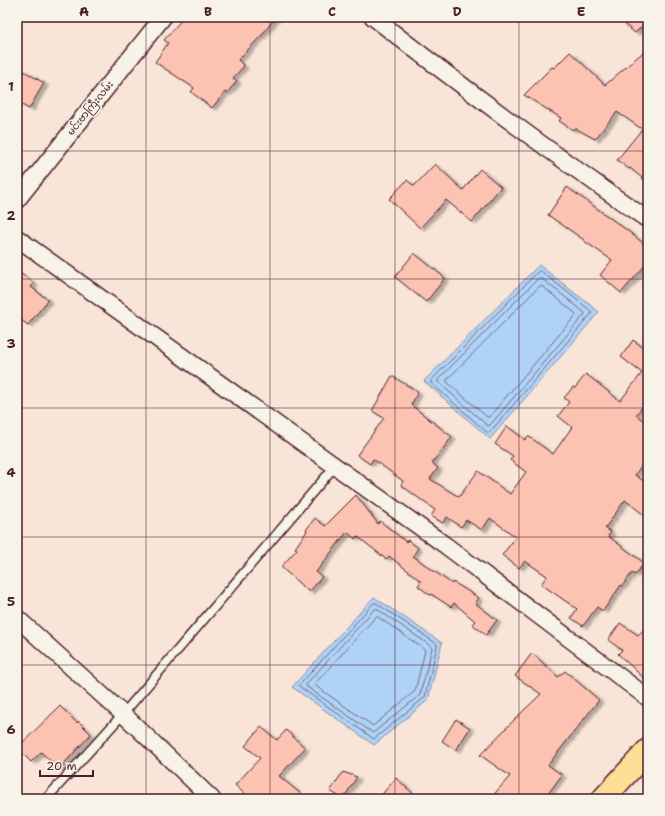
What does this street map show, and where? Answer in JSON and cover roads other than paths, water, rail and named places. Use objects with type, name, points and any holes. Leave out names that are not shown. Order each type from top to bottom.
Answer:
[{"type":"main road","points":[[603,799],[648,750]]},
{"type":"street","name":"မင်းဗာကြီးလမ်း","points":[[17,200],[163,17]]},
{"type":"street","points":[[373,17],[581,173],[648,220]]},
{"type":"street","points":[[17,238],[445,545],[648,698]]},
{"type":"street","points":[[17,618],[123,714],[212,799]]},
{"type":"lane","points":[[46,799],[123,714],[335,466]]},
{"type":"water","points":[[539,265],[599,312],[490,439],[424,381]]},
{"type":"water","points":[[374,597],[442,643],[428,700],[374,745],[292,687]]}]
